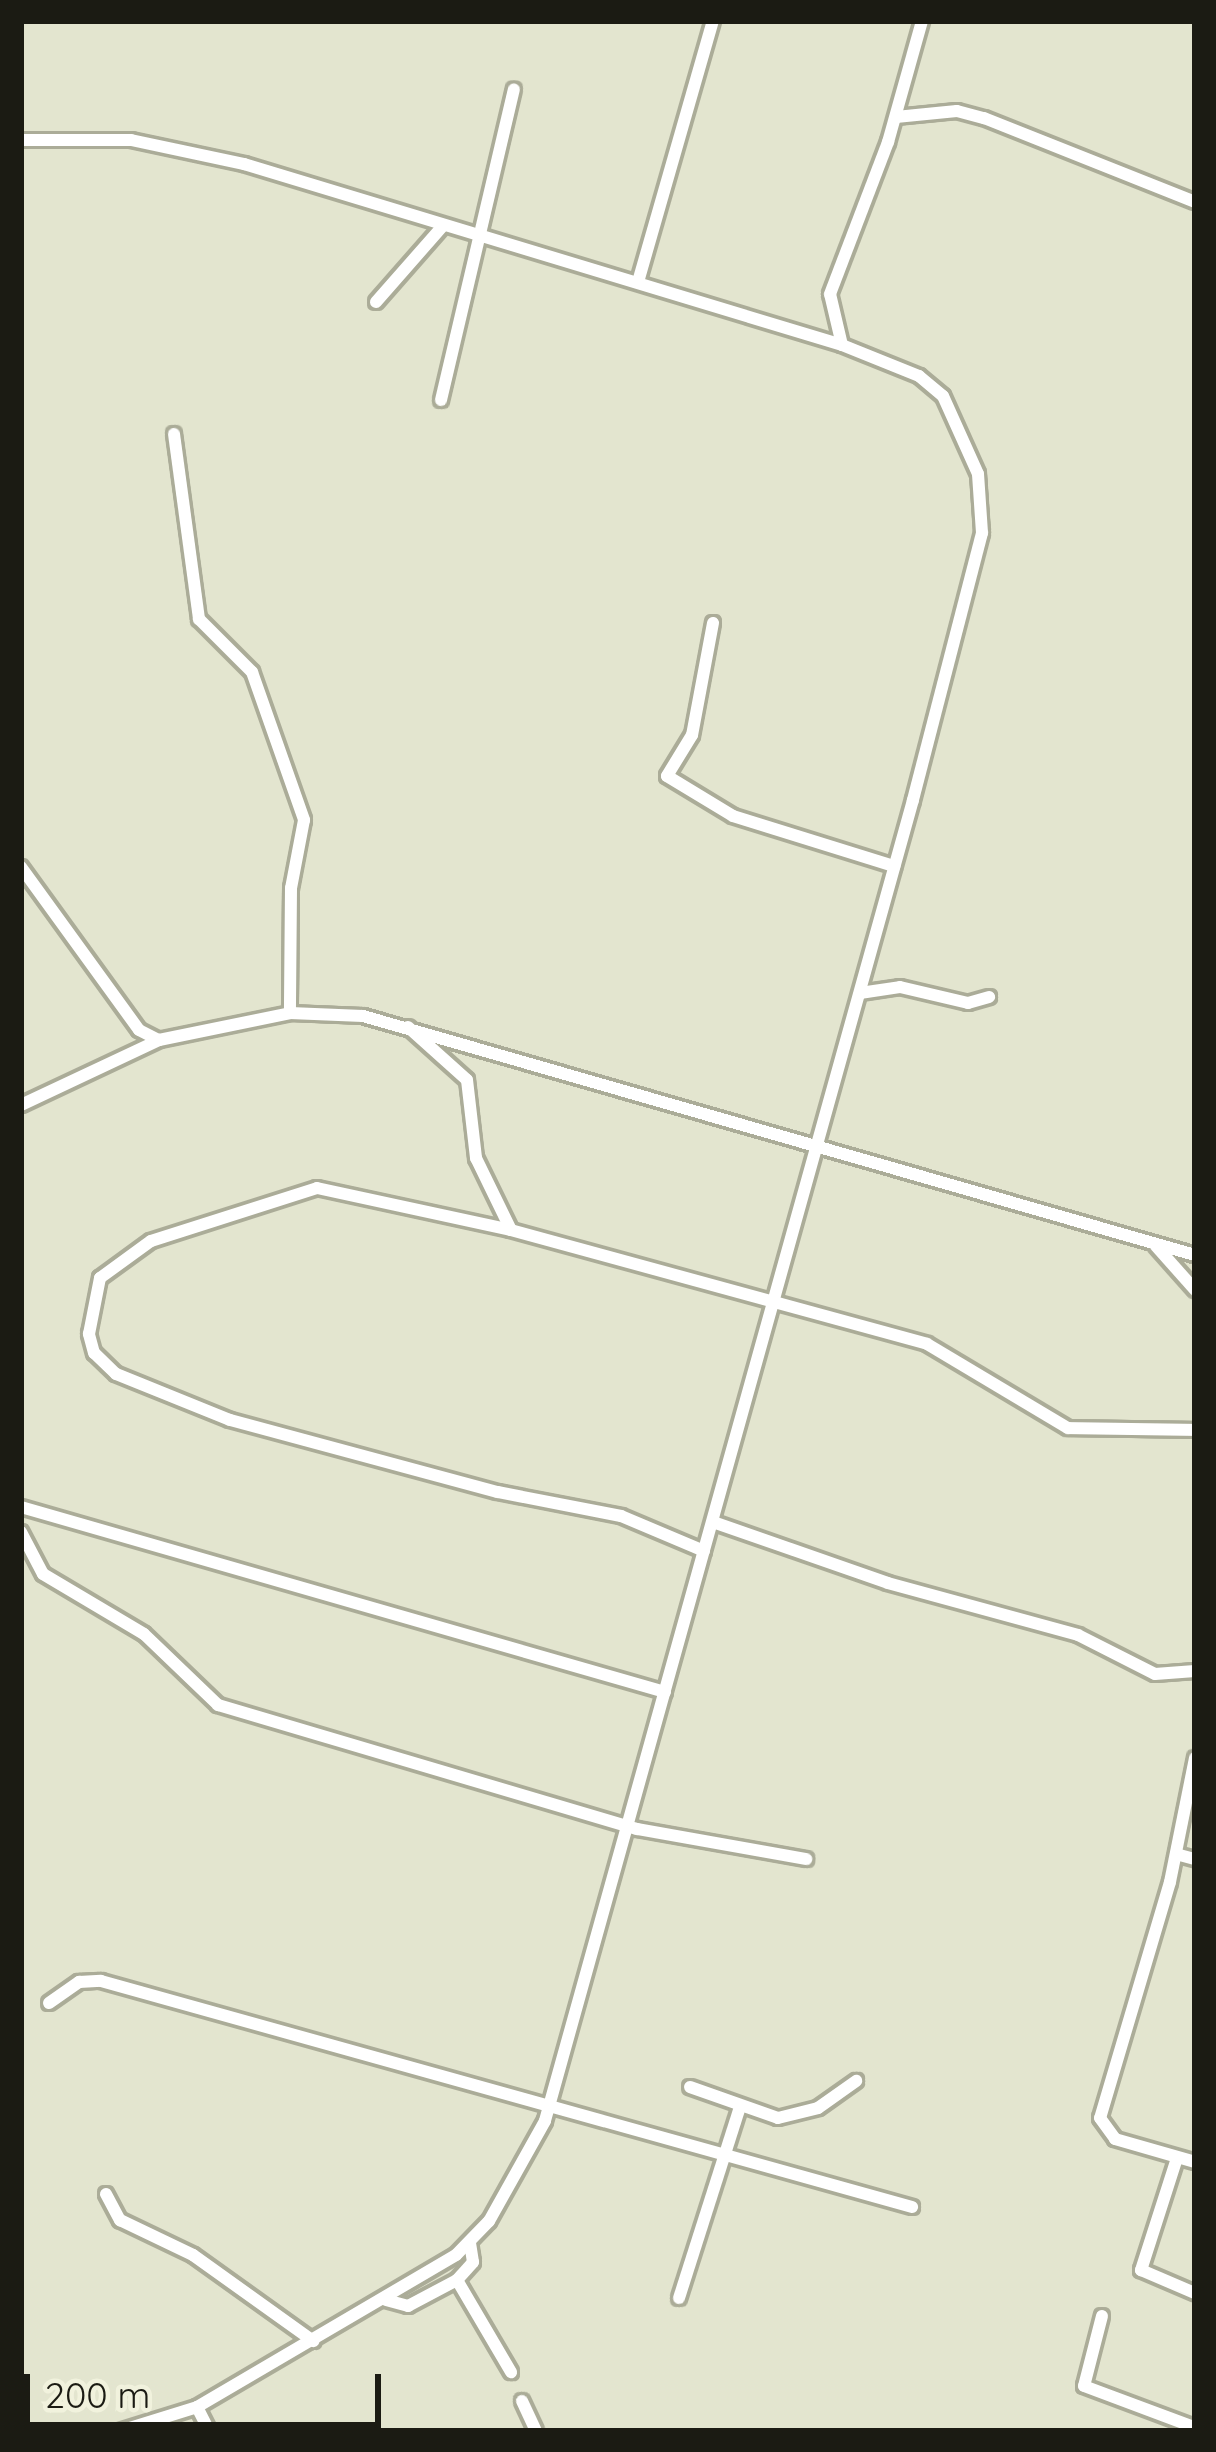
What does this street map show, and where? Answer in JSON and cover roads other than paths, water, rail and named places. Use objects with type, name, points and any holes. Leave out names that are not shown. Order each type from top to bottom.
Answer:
[{"type":"street","points":[[638,282],[713,21]]},
{"type":"street","points":[[842,345],[830,294],[896,117],[922,21]]},
{"type":"street","points":[[441,400],[476,232],[514,89]]},
{"type":"street","points":[[896,117],[957,111],[984,118],[1030,143],[1195,202]]},
{"type":"street","points":[[21,140],[180,148],[442,227],[476,232],[842,345],[920,376],[943,396],[977,474],[982,533],[777,1302],[549,2109],[513,2184],[470,2242],[386,2300],[197,2407],[120,2431]]},
{"type":"street","points":[[376,302],[442,227]]},
{"type":"street","points":[[174,434],[199,619],[252,672],[304,820],[291,888],[290,1013]]},
{"type":"street","points":[[712,623],[692,735],[667,776],[733,816],[895,866]]},
{"type":"street","points":[[21,867],[139,1030],[159,1040]]},
{"type":"street","points":[[860,993],[900,987],[968,1004],[989,997]]},
{"type":"street","points":[[21,1105],[159,1040],[290,1013],[406,1024],[1195,1255]]},
{"type":"street","points":[[406,1024],[467,1081],[476,1158],[511,1230]]},
{"type":"street","points":[[704,1551],[621,1516],[497,1492],[217,1416],[116,1374],[94,1353],[91,1301],[100,1278],[130,1252],[317,1187],[511,1230],[941,1350],[1068,1428],[1195,1430]]},
{"type":"street","points":[[1153,1242],[1195,1289]]},
{"type":"street","points":[[21,1507],[665,1692]]},
{"type":"street","points":[[713,1522],[888,1583],[1078,1635],[1155,1674],[1195,1671]]},
{"type":"street","points":[[21,1532],[43,1574],[144,1634],[218,1705],[627,1826],[806,1859]]},
{"type":"street","points":[[1195,1759],[1176,1854],[1100,2118],[1114,2139],[1195,2162]]},
{"type":"street","points":[[1176,1854],[1195,1859]]},
{"type":"street","points":[[49,2002],[80,1982],[101,1982],[549,2109],[729,2151],[912,2207]]},
{"type":"street","points":[[690,2087],[740,2107],[791,2117],[856,2081]]},
{"type":"street","points":[[680,2298],[740,2107]]},
{"type":"street","points":[[1177,2158],[1141,2270],[1195,2293]]},
{"type":"street","points":[[106,2194],[120,2220],[193,2255],[313,2341]]},
{"type":"street","points":[[386,2300],[408,2306],[457,2280],[473,2262],[470,2242]]},
{"type":"street","points":[[457,2280],[511,2372]]},
{"type":"street","points":[[1102,2316],[1084,2386],[1192,2424]]},
{"type":"street","points":[[522,2402],[536,2431]]},
{"type":"street","points":[[197,2407],[208,2431]]}]
